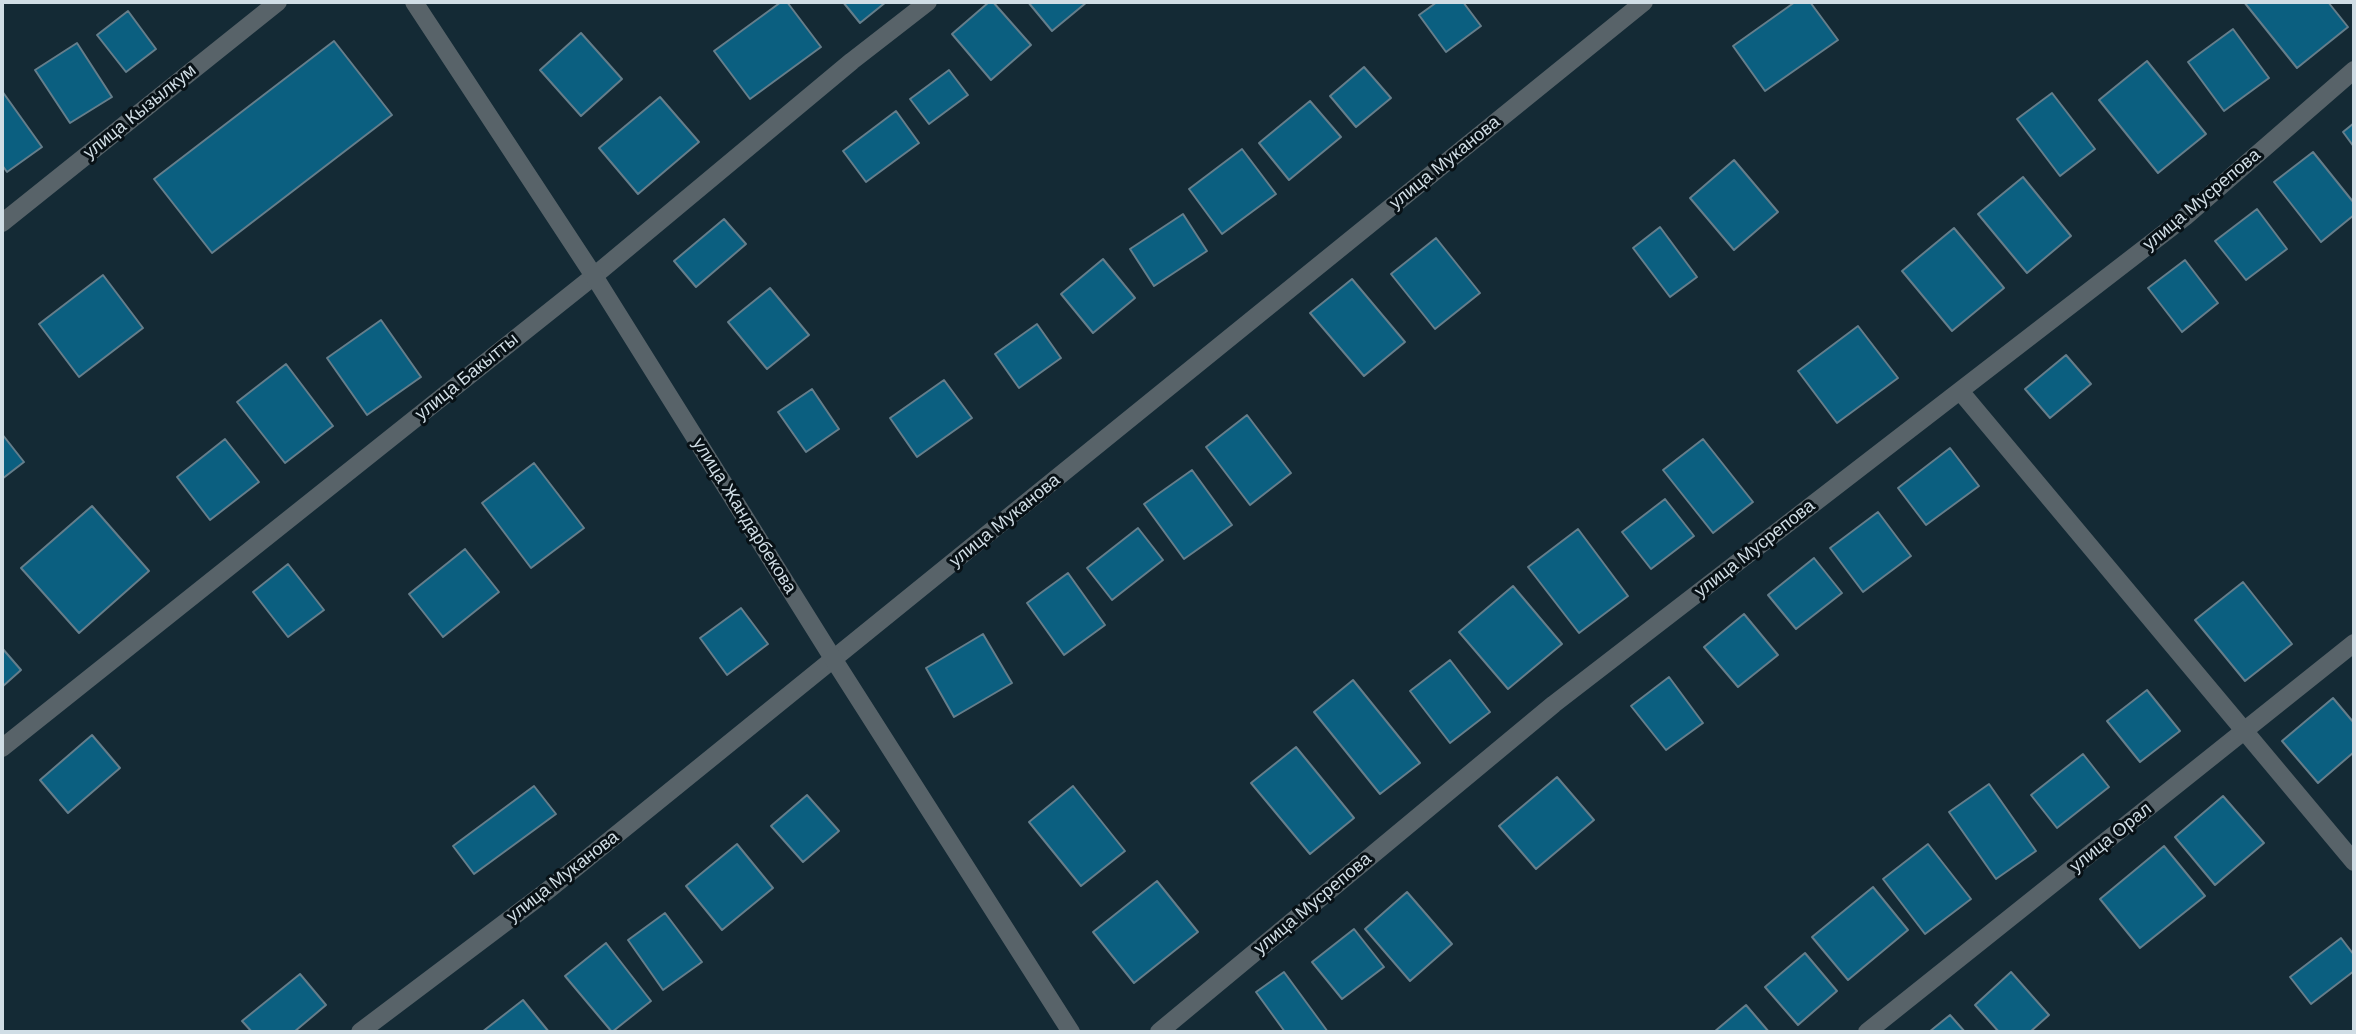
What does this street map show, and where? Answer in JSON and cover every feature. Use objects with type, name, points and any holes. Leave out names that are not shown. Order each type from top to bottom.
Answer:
[{"type":"street","name":"улица Кызылкум","points":[[2,223],[278,2]]},
{"type":"street","name":"улица Жандарбекова","points":[[414,2],[594,276],[1071,1032]]},
{"type":"street","name":"улица Бакытты","points":[[2,748],[594,276],[852,61],[928,2]]},
{"type":"street","name":"улица Муканова","points":[[360,1032],[547,891],[1644,2]]},
{"type":"street","name":"улица Мусрепова","points":[[1159,1032],[1554,704],[2185,217],[2354,70]]},
{"type":"street","points":[[1960,391],[2354,862]]},
{"type":"street","name":"улица Орал","points":[[1867,1032],[2354,643]]},
{"type":"building","points":[[781,2],[787,2],[821,47],[750,99],[714,51]]},
{"type":"building","points":[[843,2],[886,2],[860,23]]},
{"type":"building","points":[[989,2],[993,2],[1031,45],[991,80],[952,34]]},
{"type":"building","points":[[1028,2],[1087,2],[1052,31]]},
{"type":"building","points":[[1437,2],[1463,2],[1481,26],[1446,52],[1419,15]]},
{"type":"building","points":[[1795,2],[1810,2],[1838,40],[1765,91],[1733,46]]},
{"type":"building","points":[[2244,2],[2328,2],[2348,27],[2297,68]]},
{"type":"building","points":[[128,11],[156,49],[126,72],[97,35]]},
{"type":"building","points":[[2233,29],[2269,78],[2224,111],[2188,62]]},
{"type":"building","points":[[581,33],[622,79],[581,116],[540,70]]},
{"type":"building","points":[[334,41],[392,115],[212,253],[154,179]]},
{"type":"building","points":[[77,43],[112,97],[70,123],[35,70]]},
{"type":"building","points":[[2147,61],[2206,134],[2158,173],[2099,100]]},
{"type":"building","points":[[1364,67],[1391,98],[1356,127],[1330,96]]},
{"type":"building","points":[[949,70],[968,95],[929,124],[910,99]]},
{"type":"building","points":[[2,91],[42,147],[7,172],[2,165]]},
{"type":"building","points":[[2052,93],[2095,149],[2060,176],[2017,119]]},
{"type":"building","points":[[660,97],[699,142],[638,194],[599,148]]},
{"type":"building","points":[[1310,101],[1341,137],[1289,180],[1259,143]]},
{"type":"building","points":[[896,111],[919,143],[866,182],[843,151]]},
{"type":"building","points":[[2354,123],[2354,147],[2343,132]]},
{"type":"building","points":[[1242,149],[1276,194],[1222,234],[1189,189]]},
{"type":"building","points":[[2313,152],[2354,203],[2354,215],[2321,242],[2274,182]]},
{"type":"building","points":[[1734,160],[1778,212],[1734,250],[1690,198]]},
{"type":"building","points":[[2023,177],[2071,236],[2027,273],[1978,214]]},
{"type":"building","points":[[2257,209],[2287,249],[2246,280],[2215,241]]},
{"type":"building","points":[[1183,214],[1207,251],[1154,286],[1130,249]]},
{"type":"building","points":[[724,219],[746,244],[696,287],[674,261]]},
{"type":"building","points":[[1660,227],[1697,277],[1670,297],[1633,248]]},
{"type":"building","points":[[1954,228],[2004,288],[1952,331],[1902,271]]},
{"type":"building","points":[[1436,238],[1480,293],[1435,329],[1391,274]]},
{"type":"building","points":[[1103,259],[1135,298],[1093,333],[1061,294]]},
{"type":"building","points":[[2185,260],[2218,303],[2182,332],[2148,288]]},
{"type":"building","points":[[103,275],[143,328],[79,377],[39,324]]},
{"type":"building","points":[[1352,279],[1405,342],[1364,376],[1310,313]]},
{"type":"building","points":[[770,288],[809,335],[767,369],[728,322]]},
{"type":"building","points":[[381,320],[421,377],[367,415],[327,358]]},
{"type":"building","points":[[1037,324],[1061,358],[1019,388],[995,354]]},
{"type":"building","points":[[1858,326],[1898,378],[1837,423],[1798,371]]},
{"type":"building","points":[[2066,355],[2091,384],[2050,418],[2025,389]]},
{"type":"building","points":[[286,364],[333,426],[285,463],[237,402]]},
{"type":"building","points":[[944,380],[972,418],[917,457],[890,418]]},
{"type":"building","points":[[812,389],[839,429],[806,452],[778,412]]},
{"type":"building","points":[[1247,415],[1291,473],[1250,505],[1206,447]]},
{"type":"building","points":[[2,434],[24,462],[2,479]]},
{"type":"building","points":[[225,439],[259,482],[210,520],[177,477]]},
{"type":"building","points":[[1703,439],[1753,502],[1713,533],[1663,470]]},
{"type":"building","points":[[1950,448],[1979,486],[1926,525],[1898,488]]},
{"type":"building","points":[[534,463],[584,528],[531,568],[482,503]]},
{"type":"building","points":[[1192,470],[1232,525],[1184,559],[1144,504]]},
{"type":"building","points":[[1665,499],[1694,536],[1651,569],[1622,532]]},
{"type":"building","points":[[92,506],[149,571],[79,633],[21,568]]},
{"type":"building","points":[[1878,512],[1911,556],[1863,592],[1830,548]]},
{"type":"building","points":[[1138,528],[1163,560],[1112,600],[1087,568]]},
{"type":"building","points":[[1578,529],[1628,596],[1579,633],[1528,567]]},
{"type":"building","points":[[465,549],[499,592],[443,637],[409,594]]},
{"type":"building","points":[[1814,558],[1842,593],[1796,629],[1768,595]]},
{"type":"building","points":[[288,564],[324,610],[288,637],[253,592]]},
{"type":"building","points":[[1068,573],[1105,625],[1064,655],[1027,603]]},
{"type":"building","points":[[2243,582],[2292,644],[2245,681],[2195,620]]},
{"type":"building","points":[[1513,586],[1562,644],[1508,689],[1459,632]]},
{"type":"building","points":[[741,608],[768,644],[727,675],[700,638]]},
{"type":"building","points":[[1744,614],[1778,655],[1738,687],[1704,647]]},
{"type":"building","points":[[983,634],[1012,683],[954,717],[926,668]]},
{"type":"building","points":[[2,648],[21,670],[2,687]]},
{"type":"building","points":[[1450,660],[1490,712],[1450,743],[1410,691]]},
{"type":"building","points":[[1669,677],[1703,723],[1666,750],[1631,706]]},
{"type":"building","points":[[1353,680],[1420,763],[1380,794],[1314,712]]},
{"type":"building","points":[[2147,690],[2180,731],[2140,762],[2107,721]]},
{"type":"building","points":[[2333,698],[2354,723],[2354,752],[2318,783],[2282,741]]},
{"type":"building","points":[[92,735],[120,768],[68,813],[40,780]]},
{"type":"building","points":[[1296,747],[1354,818],[1310,854],[1251,783]]},
{"type":"building","points":[[2083,754],[2109,787],[2057,828],[2031,795]]},
{"type":"building","points":[[1557,777],[1594,820],[1536,869],[1499,826]]},
{"type":"building","points":[[1989,784],[2036,851],[1996,879],[1949,812]]},
{"type":"building","points":[[534,786],[556,814],[474,874],[453,846]]},
{"type":"building","points":[[1073,786],[1125,851],[1081,886],[1029,822]]},
{"type":"building","points":[[807,795],[839,831],[803,862],[771,826]]},
{"type":"building","points":[[2223,796],[2264,843],[2215,885],[2175,837]]},
{"type":"building","points":[[737,844],[773,888],[722,930],[686,886]]},
{"type":"building","points":[[1928,844],[1971,899],[1925,934],[1883,879]]},
{"type":"building","points":[[2164,846],[2205,896],[2140,948],[2100,899]]},
{"type":"building","points":[[1157,881],[1198,932],[1134,983],[1093,932]]},
{"type":"building","points":[[1873,887],[1908,930],[1848,980],[1812,937]]},
{"type":"building","points":[[1407,892],[1452,944],[1410,981],[1365,929]]},
{"type":"building","points":[[665,913],[702,962],[663,990],[628,940]]},
{"type":"building","points":[[1354,929],[1384,967],[1342,999],[1312,962]]},
{"type":"building","points":[[2341,938],[2354,955],[2354,971],[2311,1004],[2290,977]]},
{"type":"building","points":[[606,943],[651,1001],[612,1032],[565,976]]},
{"type":"building","points":[[1805,953],[1837,991],[1798,1025],[1765,987]]},
{"type":"building","points":[[1284,972],[1328,1032],[1285,1032],[1256,992]]},
{"type":"building","points":[[2011,972],[2049,1015],[2030,1032],[1999,1032],[1975,1005]]},
{"type":"building","points":[[300,974],[326,1005],[294,1032],[252,1032],[242,1021]]},
{"type":"building","points":[[523,1000],[549,1032],[482,1032]]},
{"type":"building","points":[[1746,1005],[1769,1032],[1714,1032]]},
{"type":"building","points":[[1950,1015],[1965,1032],[1929,1032]]}]
